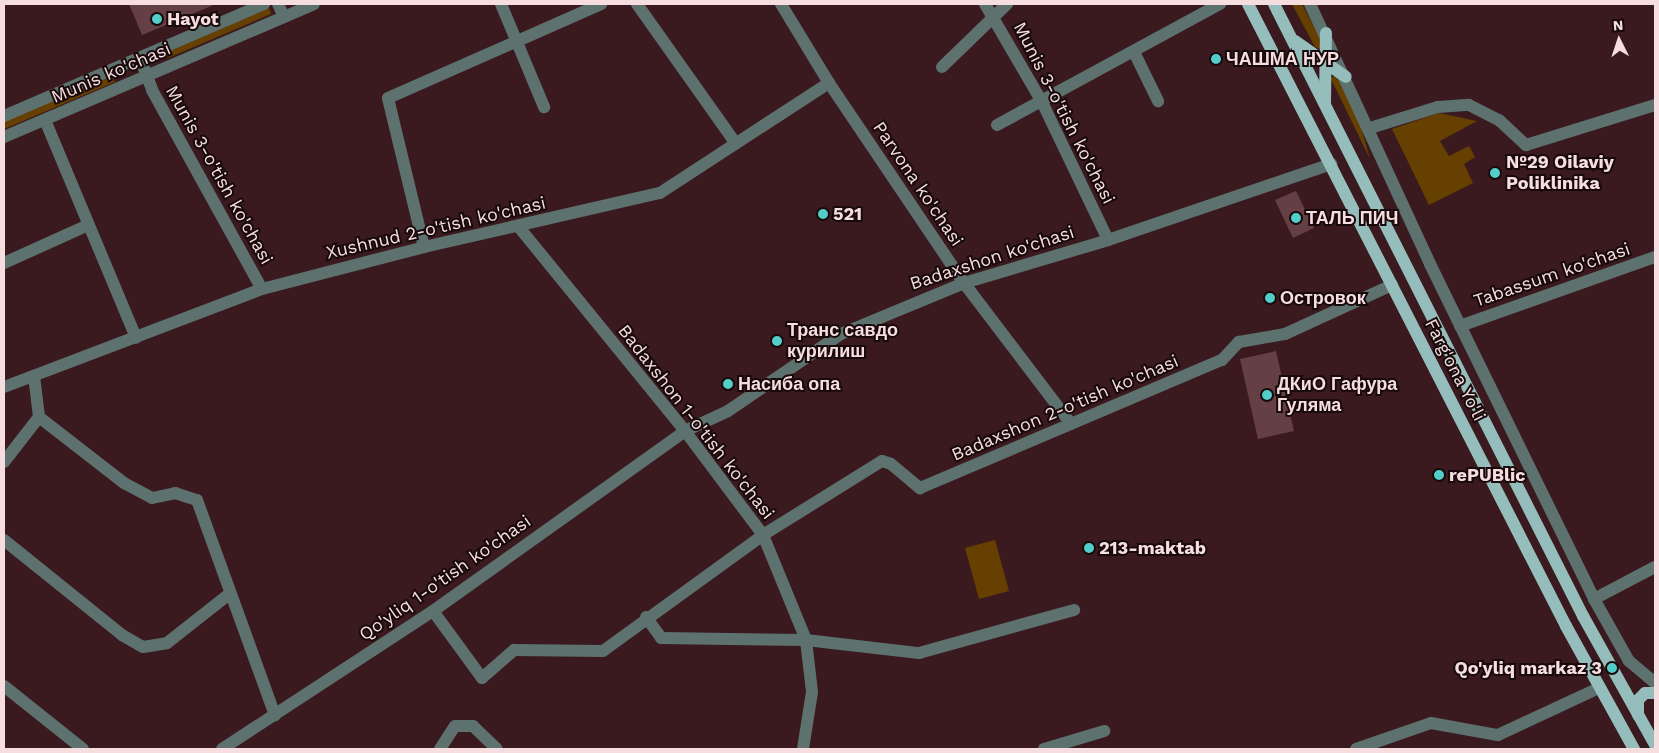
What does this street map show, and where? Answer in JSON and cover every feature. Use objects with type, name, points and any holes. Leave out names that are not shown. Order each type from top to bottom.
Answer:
[{"type":"main road","name":"Farg'ona Yo'li","points":[[1248,4],[1599,688],[1634,749]]},
{"type":"main road","name":"Farg'ona Yo'li","points":[[1274,4],[1294,40],[1579,607],[1655,745]]},
{"type":"main road","points":[[1325,102],[1328,61],[1326,33]]},
{"type":"main road","points":[[1294,40],[1328,61],[1346,77]]},
{"type":"main road","points":[[1638,715],[1638,700],[1645,693],[1655,693]]},
{"type":"street","name":"Munis ko'chasi","points":[[4,116],[264,4]]},
{"type":"street","points":[[278,4],[284,17]]},
{"type":"street","name":"Munis ko'chasi","points":[[4,138],[314,4]]},
{"type":"street","points":[[501,4],[544,106]]},
{"type":"street","points":[[424,247],[388,98],[600,4]]},
{"type":"street","points":[[637,4],[736,144]]},
{"type":"street","name":"Parvona ko'chasi","points":[[781,4],[829,83],[964,283],[1071,424]]},
{"type":"street","name":"Munis 3-o'tish ko'chasi","points":[[985,4],[994,16],[1008,47],[1042,102],[1108,240]]},
{"type":"street","points":[[942,67],[1007,4]]},
{"type":"street","points":[[997,125],[1220,4]]},
{"type":"street","points":[[1310,4],[1326,33],[1460,326],[1594,599],[1629,661],[1655,684]]},
{"type":"street","points":[[1134,52],[1158,101]]},
{"type":"street","name":"Munis 3-o'tish ko'chasi","points":[[140,58],[262,289]]},
{"type":"street","name":"Xushnud 2-o'tish ko'chasi","points":[[4,388],[262,289],[424,247],[660,193],[829,83]]},
{"type":"street","points":[[1370,128],[1438,107],[1469,105],[1499,120],[1526,146],[1655,105]]},
{"type":"street","points":[[45,120],[86,226],[136,338]]},
{"type":"street","name":"Badaxshon ko'chasi","points":[[685,431],[728,411],[841,334],[964,283],[1108,240],[1331,164]]},
{"type":"street","points":[[4,263],[86,226]]},
{"type":"street","name":"Badaxshon 1-o'tish ko'chasi","points":[[518,226],[685,431],[763,535],[806,640],[812,692],[803,749]]},
{"type":"street","name":"Tabassum ko'chasi","points":[[1460,326],[1655,257]]},
{"type":"street","name":"Badaxshon 2-o'tish ko'chasi","points":[[763,535],[882,461],[891,464],[920,488],[1222,360],[1239,342],[1285,334],[1392,285]]},
{"type":"street","points":[[4,462],[39,417],[34,376]]},
{"type":"street","points":[[39,417],[131,487],[152,498],[175,493],[197,500],[228,594],[275,715]]},
{"type":"street","name":"Qo'yliq 1-o'tish ko'chasi","points":[[222,749],[433,611],[685,431]]},
{"type":"street","points":[[433,611],[482,678],[514,650],[603,652],[646,616],[763,535]]},
{"type":"street","points":[[4,540],[122,635],[143,647],[167,643],[228,594]]},
{"type":"street","points":[[1594,599],[1655,567]]},
{"type":"street","points":[[646,616],[661,638],[806,640],[919,653],[1074,610]]},
{"type":"street","points":[[4,686],[83,749]]},
{"type":"street","points":[[1356,749],[1430,723],[1498,735],[1599,688]]},
{"type":"street","points":[[440,749],[455,726],[474,726],[497,749]]},
{"type":"street","points":[[1044,749],[1104,731]]},
{"type":"shaded area","points":[[1292,4],[1302,4],[1322,43],[1320,49],[1315,47]]},
{"type":"shaded area","points":[[269,8],[271,14],[168,58],[165,53]]},
{"type":"shaded area","points":[[1336,74],[1359,120],[1370,159],[1331,79]]},
{"type":"shaded area","points":[[112,76],[115,82],[4,129],[4,122]]},
{"type":"shaded area","points":[[1439,113],[1477,121],[1440,141],[1449,156],[1469,146],[1475,157],[1464,164],[1473,183],[1429,205],[1392,129]]},
{"type":"shaded area","points":[[995,540],[1009,591],[979,599],[965,548]]},
{"type":"building","name":"Hayot","points":[[129,4],[216,4],[142,35]]},
{"type":"building","points":[[1296,191],[1314,228],[1293,238],[1275,200]]},
{"type":"building","name":"ДКиО Гафура Гуляма","points":[[1276,351],[1294,431],[1258,439],[1240,359]]},
{"type":"place","name":"Hayot","points":[[157,19]]},
{"type":"place","name":"ЧАШМА НУР","points":[[1216,59]]},
{"type":"place","name":"№29 Oilaviy Poliklinika","points":[[1495,173]]},
{"type":"place","name":"521","points":[[823,214]]},
{"type":"place","name":"ТАЛЬ ПИЧ","points":[[1296,218]]},
{"type":"place","name":"Островок","points":[[1270,298]]},
{"type":"place","name":"Транс савдо курилиш","points":[[777,341]]},
{"type":"place","name":"Насиба опа","points":[[728,384]]},
{"type":"place","name":"ДКиО Гафура Гуляма","points":[[1267,395]]},
{"type":"place","name":"rePUBlic","points":[[1439,475]]},
{"type":"place","name":"213-maktab","points":[[1089,548]]},
{"type":"place","name":"Qo'yliq markaz 3","points":[[1612,668]]}]
